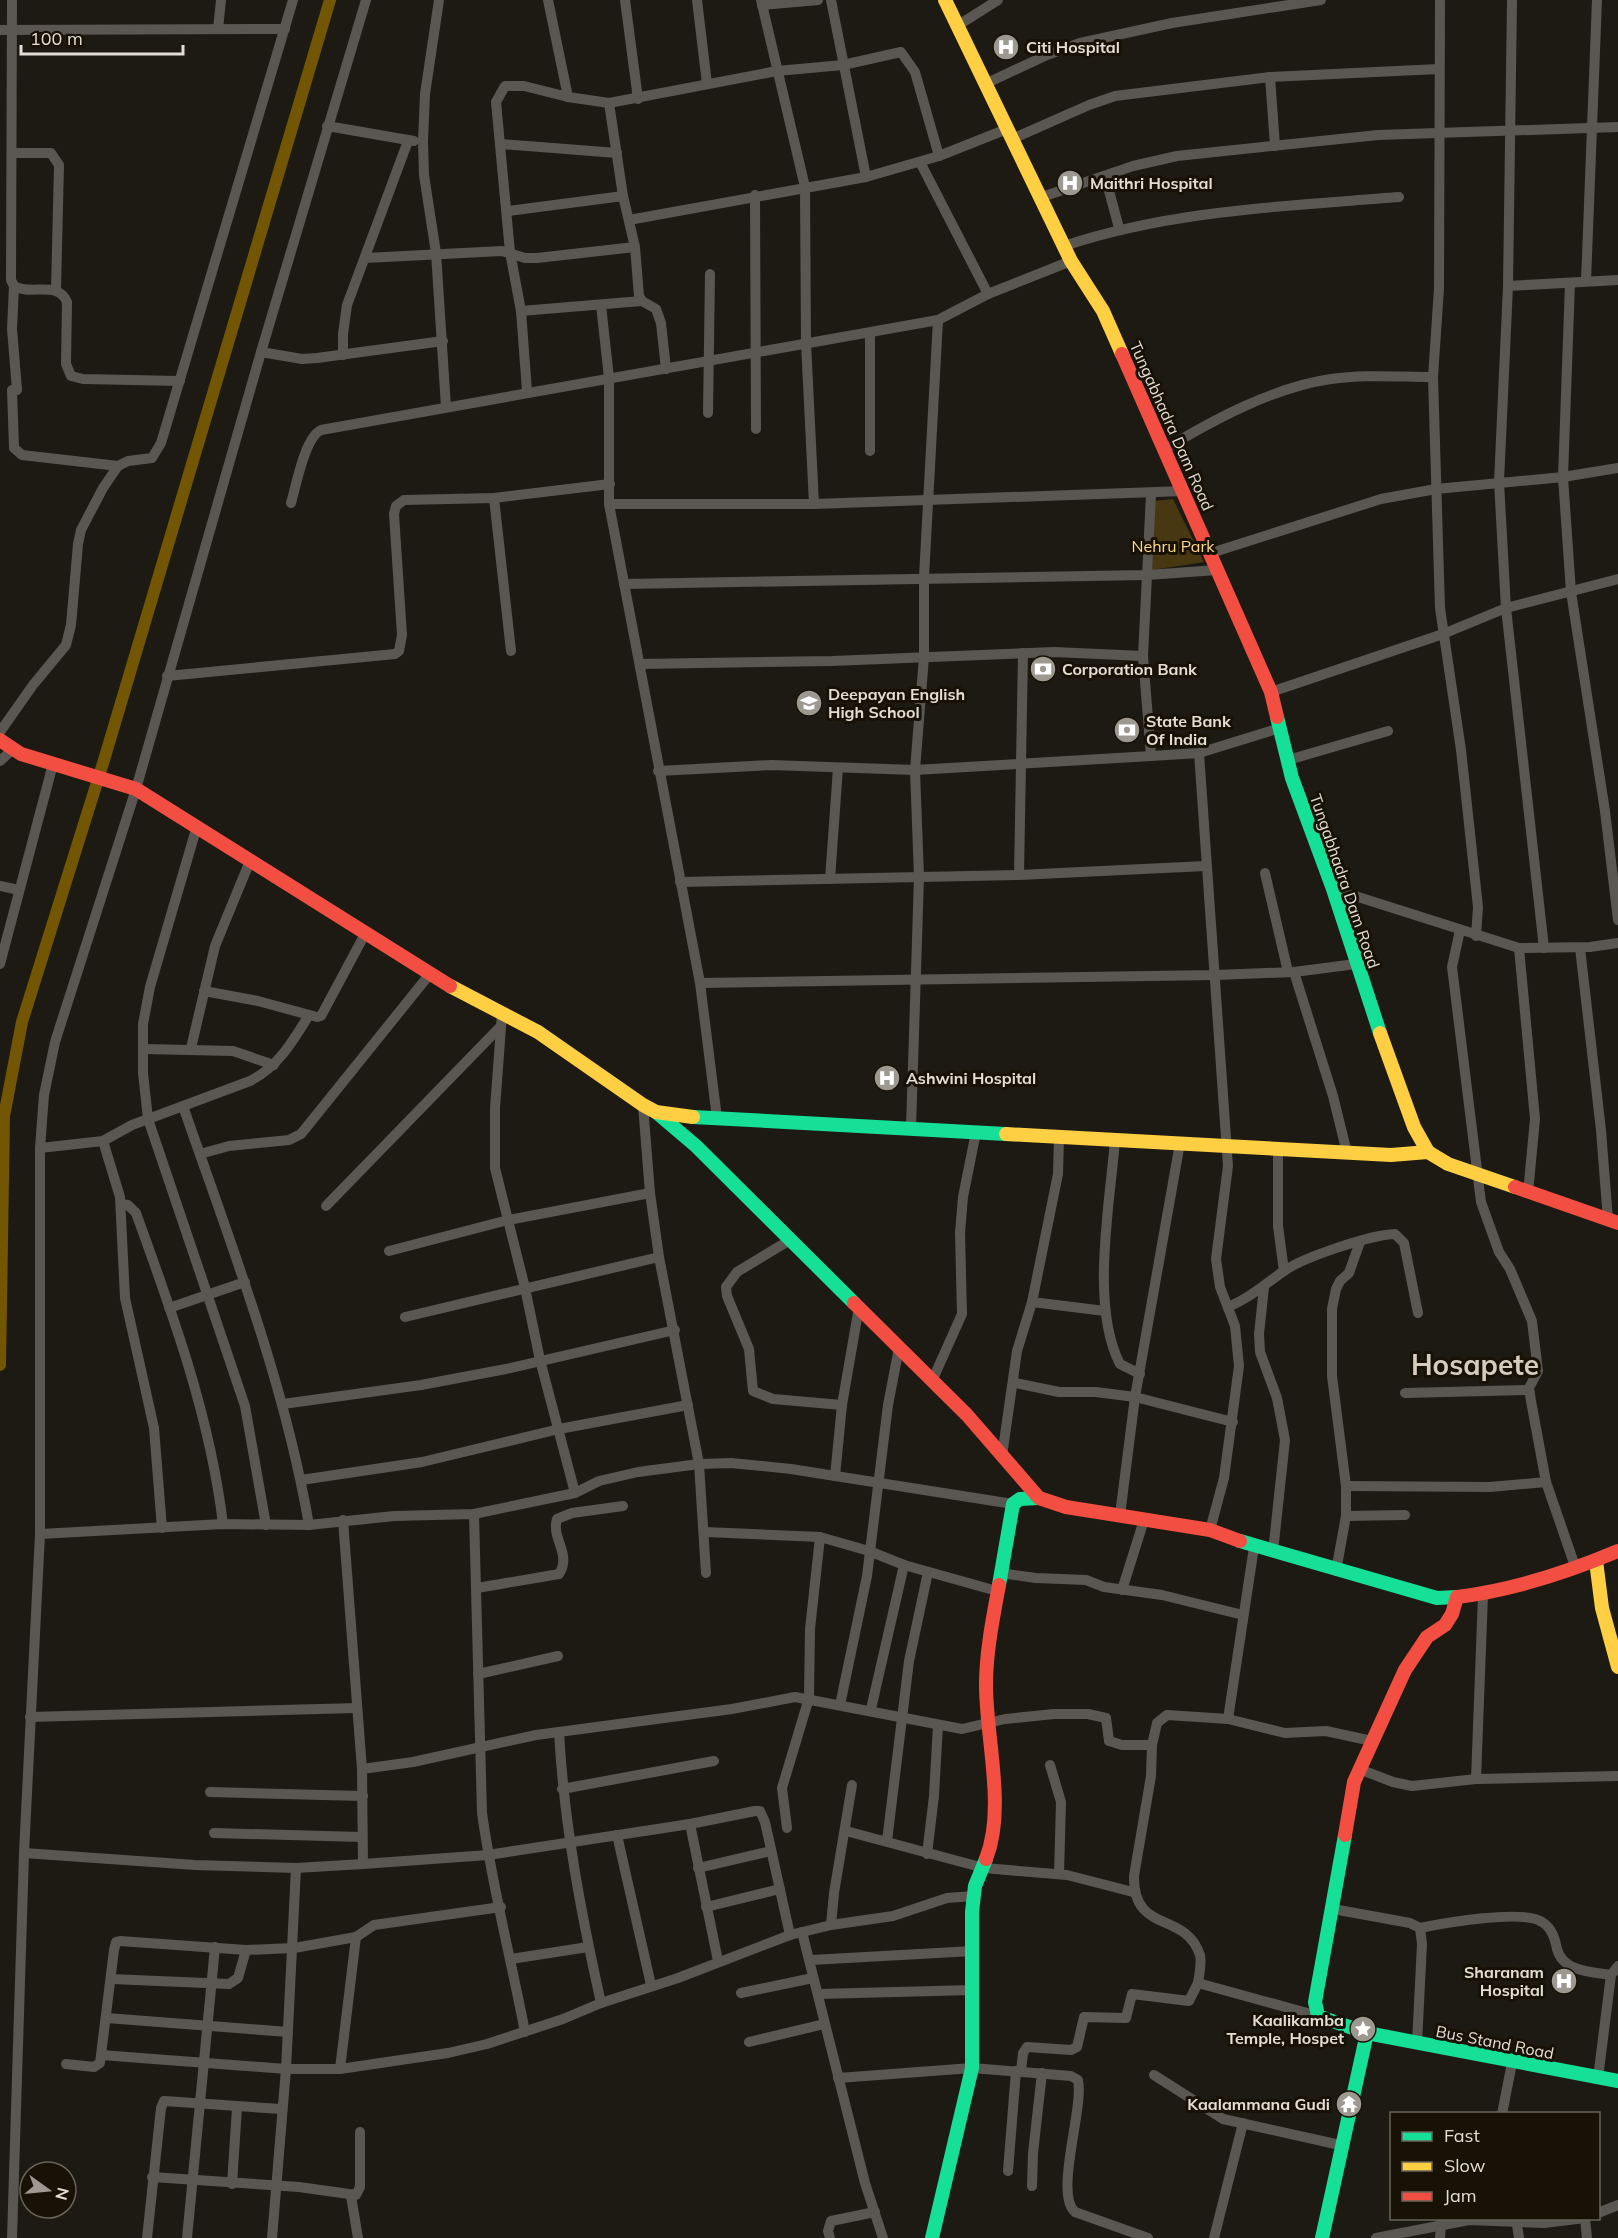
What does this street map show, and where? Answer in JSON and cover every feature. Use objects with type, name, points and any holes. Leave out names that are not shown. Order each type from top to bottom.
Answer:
[{"type":"main road","name":"Tungabhadra Dam Road","points":[[945,0],[1071,261],[1103,311],[1184,491],[1270,692],[1288,760],[1333,889],[1356,964],[1414,1127],[1428,1152]]},
{"type":"main road","points":[[0,740],[12,750],[131,787],[197,826],[502,1020],[538,1032],[656,1112],[696,1146],[967,1415],[1039,1498]]},
{"type":"main road","points":[[656,1112],[717,1118],[1347,1153],[1391,1155],[1428,1152],[1448,1164],[1613,1221]]},
{"type":"main road","points":[[932,2238],[972,2068],[974,1896],[975,1886],[984,1868],[994,1819],[990,1722],[986,1686],[997,1591],[1013,1504],[1020,1498],[1039,1498],[1066,1507],[1210,1530],[1254,1547],[1437,1598],[1483,1595],[1576,1569],[1618,1551]]},
{"type":"main road","points":[[1596,1561],[1602,1608],[1618,1667]]},
{"type":"main road","points":[[1318,2016],[1315,2002],[1333,1909],[1350,1798],[1359,1769],[1405,1670],[1427,1637],[1445,1625],[1452,1614],[1457,1597]]},
{"type":"main road","name":"Bus Stand Road","points":[[1318,2016],[1366,2033],[1512,2063],[1618,2081]]},
{"type":"main road","points":[[1322,2238],[1340,2145],[1355,2093],[1366,2033]]},
{"type":"street","points":[[12,0],[11,280],[14,286],[12,329],[14,448],[22,456],[118,466]]},
{"type":"street","points":[[218,30],[221,0]]},
{"type":"street","points":[[0,732],[33,685],[66,645],[81,530],[102,488],[118,466],[128,461],[152,458],[157,452],[293,0]]},
{"type":"street","points":[[12,2238],[24,1853],[40,1534],[40,1148],[44,1095],[56,1042],[131,787],[167,676],[327,126],[366,0]]},
{"type":"street","points":[[439,0],[425,94],[423,141],[424,175],[436,253],[446,407]]},
{"type":"street","points":[[548,0],[568,97]]},
{"type":"street","points":[[625,0],[638,99]]},
{"type":"street","points":[[696,0],[707,84]]},
{"type":"street","points":[[814,504],[806,343],[805,187],[761,2],[818,0]]},
{"type":"street","points":[[831,0],[866,177]]},
{"type":"street","points":[[957,26],[998,0]]},
{"type":"street","points":[[985,84],[1047,55],[1080,43],[1172,23],[1321,0]]},
{"type":"street","points":[[1440,0],[1438,288],[1433,377],[1436,489],[1443,634],[1461,750],[1478,907],[1476,936]]},
{"type":"street","points":[[1512,0],[1508,286],[1498,482],[1506,608],[1544,948]]},
{"type":"street","points":[[1586,281],[1594,129],[1597,0]]},
{"type":"street","points":[[0,30],[285,29]]},
{"type":"street","points":[[527,391],[521,311],[510,252],[508,211],[496,102],[505,86],[524,86],[568,97],[609,103],[777,71],[843,65],[900,52],[915,72],[939,156]]},
{"type":"street","points":[[629,220],[755,195],[866,177],[1010,134],[1115,96],[1270,77],[1439,69]]},
{"type":"street","points":[[1270,77],[1275,146]]},
{"type":"street","points":[[609,103],[623,196],[635,247],[638,293],[642,301],[656,309],[662,323],[666,369]]},
{"type":"street","points":[[327,126],[408,141],[423,141]]},
{"type":"street","points":[[1039,198],[1105,176],[1177,156],[1378,135],[1618,128]]},
{"type":"street","points":[[343,355],[347,305],[408,141]]},
{"type":"street","points":[[501,144],[617,153]]},
{"type":"street","points":[[12,153],[51,153],[59,165],[56,290]]},
{"type":"street","points":[[921,162],[988,294]]},
{"type":"street","points":[[1105,176],[1119,228]]},
{"type":"street","points":[[755,195],[756,429]]},
{"type":"street","points":[[508,211],[623,196]]},
{"type":"street","points":[[1064,246],[1119,228],[1277,207],[1399,197]]},
{"type":"street","points":[[365,258],[436,253],[510,252],[525,258],[537,258],[635,247]]},
{"type":"street","points":[[291,503],[309,443],[316,432],[527,391],[755,354],[938,320],[988,294],[1071,261]]},
{"type":"street","points":[[708,413],[710,274]]},
{"type":"street","points":[[1508,286],[1618,280]]},
{"type":"street","points":[[1570,283],[1563,477],[1571,592],[1618,920]]},
{"type":"street","points":[[14,286],[22,290],[61,292],[66,302],[66,364],[71,376],[83,379],[180,381]]},
{"type":"street","points":[[521,311],[642,301]]},
{"type":"street","points":[[601,305],[609,378],[609,504],[700,983],[717,1118]]},
{"type":"street","points":[[911,1128],[919,877],[915,770],[924,657],[924,577],[938,320]]},
{"type":"street","points":[[870,334],[870,451]]},
{"type":"street","points":[[261,352],[302,359],[443,341]]},
{"type":"street","points":[[1165,449],[1211,422],[1286,391],[1318,381],[1365,376],[1433,377]]},
{"type":"street","points":[[1211,553],[1381,499],[1436,489],[1563,477],[1618,468]]},
{"type":"street","points":[[167,676],[395,654],[399,651],[402,635],[394,514],[396,506],[404,500],[494,498],[610,484]]},
{"type":"street","points":[[609,504],[814,504],[1151,494],[1184,491]]},
{"type":"street","points":[[1151,494],[1143,656],[1151,756]]},
{"type":"street","points":[[494,498],[511,651]]},
{"type":"street","points":[[624,584],[924,577],[1147,575],[1217,570]]},
{"type":"street","points":[[1270,692],[1443,634],[1506,608],[1618,579]]},
{"type":"street","points":[[640,664],[1023,653],[1143,656]]},
{"type":"street","points":[[1019,875],[1023,653]]},
{"type":"street","points":[[658,771],[771,765],[915,770],[1199,753],[1280,728]]},
{"type":"street","points":[[1288,760],[1388,731]]},
{"type":"street","points":[[0,761],[12,750]]},
{"type":"street","points":[[1199,753],[1205,866],[1216,975],[1228,1166],[1216,1259],[1220,1287],[1239,1345],[1233,1422],[1224,1478],[1210,1530]]},
{"type":"street","points":[[0,964],[19,890],[57,765]]},
{"type":"street","points":[[830,879],[837,768]]},
{"type":"street","points":[[197,826],[150,987],[143,1024],[145,1049],[143,1072],[148,1119],[245,1406],[266,1525]]},
{"type":"street","points":[[191,1048],[215,946],[250,861]]},
{"type":"street","points":[[680,882],[1019,875],[1205,866]]},
{"type":"street","points":[[1265,873],[1291,972],[1333,1096],[1347,1153]]},
{"type":"street","points":[[0,886],[19,890]]},
{"type":"street","points":[[1333,889],[1519,948],[1580,948],[1618,943]]},
{"type":"street","points":[[1460,930],[1452,967],[1481,1203],[1498,1251],[1525,1301],[1532,1321],[1538,1371],[1529,1390],[1546,1482],[1576,1569]]},
{"type":"street","points":[[204,991],[258,1001],[317,1017],[325,1012],[365,934]]},
{"type":"street","points":[[1519,948],[1535,1119],[1528,1193]]},
{"type":"street","points":[[1580,948],[1613,1221]]},
{"type":"street","points":[[700,983],[916,982],[1216,975],[1291,972],[1356,964]]},
{"type":"street","points":[[200,1154],[229,1146],[289,1140],[301,1134],[429,975]]},
{"type":"street","points":[[40,1148],[103,1141],[148,1119],[250,1081],[274,1065],[289,1048],[309,1015]]},
{"type":"street","points":[[326,1206],[502,1020]]},
{"type":"street","points":[[502,1020],[494,1138],[495,1168],[525,1288],[540,1360],[575,1493]]},
{"type":"street","points":[[145,1049],[191,1048],[234,1051],[274,1065]]},
{"type":"street","points":[[643,1105],[650,1193],[659,1257],[675,1330],[699,1464],[706,1573]]},
{"type":"street","points":[[183,1106],[245,1282],[283,1404],[309,1525]]},
{"type":"street","points":[[932,1381],[962,1314],[960,1233],[963,1197],[976,1132]]},
{"type":"street","points":[[1002,1456],[1015,1383],[1017,1352],[1032,1302],[1058,1174],[1059,1137]]},
{"type":"street","points":[[1115,1140],[1105,1259],[1105,1311],[1120,1364],[1133,1373],[1140,1374]]},
{"type":"street","points":[[103,1141],[121,1204],[124,1290],[154,1428],[162,1528]]},
{"type":"street","points":[[1120,1515],[1135,1397],[1180,1143]]},
{"type":"street","points":[[1278,1149],[1278,1226],[1284,1271]]},
{"type":"street","points":[[388,1251],[508,1220],[650,1193]]},
{"type":"street","points":[[121,1204],[131,1207],[136,1213],[193,1377],[212,1450],[223,1524]]},
{"type":"street","points":[[1228,1307],[1264,1287],[1296,1264],[1386,1234],[1401,1237],[1418,1313]]},
{"type":"street","points":[[790,1240],[737,1272],[726,1287],[727,1296],[749,1349],[753,1390],[773,1399],[842,1405]]},
{"type":"street","points":[[1336,1571],[1346,1516],[1346,1486],[1332,1376],[1332,1309],[1336,1289],[1340,1281],[1349,1274],[1360,1242]]},
{"type":"street","points":[[405,1317],[659,1257]]},
{"type":"street","points":[[170,1308],[245,1282]]},
{"type":"street","points":[[1264,1287],[1259,1334],[1260,1352],[1277,1398],[1285,1440],[1273,1552]]},
{"type":"street","points":[[1032,1302],[1105,1311]]},
{"type":"street","points":[[835,1476],[842,1405],[859,1307]]},
{"type":"street","points":[[283,1404],[421,1385],[675,1330]]},
{"type":"street","points":[[840,1705],[867,1575],[878,1483],[899,1348]]},
{"type":"street","points":[[1015,1383],[1059,1392],[1135,1397],[1233,1422]]},
{"type":"street","points":[[1406,1393],[1529,1390]]},
{"type":"street","points":[[301,1480],[422,1462],[559,1429],[688,1405]]},
{"type":"street","points":[[40,1534],[223,1524],[309,1525],[343,1520],[474,1514],[575,1493],[599,1481],[638,1472],[699,1464],[731,1463],[835,1476],[1013,1504]]},
{"type":"street","points":[[1346,1486],[1490,1487],[1546,1482]]},
{"type":"street","points":[[477,1588],[559,1574],[564,1562],[564,1553],[555,1528],[557,1519],[572,1513],[623,1506]]},
{"type":"street","points":[[474,1514],[482,1813],[488,1855],[512,1959],[525,2032]]},
{"type":"street","points":[[1346,1516],[1405,1515]]},
{"type":"street","points":[[343,1520],[362,1769],[363,1864]]},
{"type":"street","points":[[1122,1590],[1144,1520]]},
{"type":"street","points":[[705,1532],[820,1537],[869,1551],[904,1565],[997,1591]]},
{"type":"street","points":[[787,1828],[782,1788],[809,1698],[810,1629],[820,1537]]},
{"type":"street","points":[[1228,1719],[1254,1547]]},
{"type":"street","points":[[871,1709],[904,1565]]},
{"type":"street","points":[[887,1841],[911,1650],[928,1572]]},
{"type":"street","points":[[1000,1572],[1036,1578],[1086,1580],[1122,1590],[1162,1595],[1243,1615]]},
{"type":"street","points":[[1476,1779],[1483,1595]]},
{"type":"street","points":[[478,1674],[558,1656]]},
{"type":"street","points":[[362,1769],[413,1762],[559,1732],[732,1709],[795,1697],[903,1715],[962,1729],[990,1722],[1054,1714],[1099,1715],[1106,1718],[1109,1741],[1122,1745],[1152,1745]]},
{"type":"street","points":[[30,1717],[357,1708]]},
{"type":"street","points":[[1008,2171],[1019,2071],[1023,2053],[1028,2047],[1071,2050],[1077,2048],[1084,2017],[1126,2018],[1132,1994],[1189,2001],[1198,1983],[1200,1955],[1186,1933],[1141,1910],[1133,1892],[1137,1853],[1151,1776],[1152,1745],[1156,1723],[1167,1715],[1228,1719],[1285,1733],[1326,1731],[1372,1741]]},
{"type":"street","points":[[927,1854],[934,1796],[938,1725]]},
{"type":"street","points":[[559,1732],[562,1789],[569,1841],[588,1947],[601,2003]]},
{"type":"street","points":[[562,1789],[714,1761]]},
{"type":"street","points":[[1050,1764],[1061,1802],[1059,1874]]},
{"type":"street","points":[[1359,1769],[1393,1782],[1412,1786],[1476,1779],[1618,1776]]},
{"type":"street","points":[[831,1925],[852,1785]]},
{"type":"street","points":[[210,1792],[363,1796]]},
{"type":"street","points":[[24,1853],[195,1865],[296,1868],[488,1855],[760,1811],[790,1935]]},
{"type":"street","points":[[690,1824],[718,1961]]},
{"type":"street","points":[[846,1831],[984,1868],[1084,1878],[1133,1892]]},
{"type":"street","points":[[214,1833],[361,1837]]},
{"type":"street","points":[[617,1835],[651,1985]]},
{"type":"street","points":[[698,1868],[771,1851]]},
{"type":"street","points":[[272,2238],[294,1948],[296,1868]]},
{"type":"street","points":[[706,1907],[780,1889]]},
{"type":"street","points":[[101,2055],[286,2069],[340,2069],[448,2053],[525,2032],[651,1985],[678,1978],[790,1935],[831,1925],[892,1916],[947,1898],[974,1896]]},
{"type":"street","points":[[66,2064],[94,2067],[100,2063],[115,1946],[120,1941],[246,1950],[294,1948],[356,1937],[374,1925],[501,1907]]},
{"type":"street","points":[[1333,1909],[1410,1923],[1420,1928],[1464,1920],[1526,1917],[1538,1920],[1552,1931],[1560,1957],[1569,1965],[1580,1971],[1615,1971],[1598,2078]]},
{"type":"street","points":[[1417,2043],[1422,1944],[1420,1928]]},
{"type":"street","points":[[802,1932],[811,1960],[813,1978],[838,2078],[883,2238]]},
{"type":"street","points":[[340,2069],[356,1937]]},
{"type":"street","points":[[187,2238],[206,2064],[215,1947]]},
{"type":"street","points":[[512,1959],[588,1947]]},
{"type":"street","points":[[111,1979],[212,1985],[234,1982],[240,1974],[246,1950]]},
{"type":"street","points":[[811,1960],[973,1951]]},
{"type":"street","points":[[741,1993],[813,1978]]},
{"type":"street","points":[[1198,1983],[1318,2016]]},
{"type":"street","points":[[818,1994],[973,1990]]},
{"type":"street","points":[[107,2018],[288,2032]]},
{"type":"street","points":[[749,2043],[824,2024]]},
{"type":"street","points":[[1502,2112],[1512,2063]]},
{"type":"street","points":[[838,2078],[972,2068],[1067,2075],[1078,2080],[1080,2100],[1068,2191],[1071,2209],[1148,2238]]},
{"type":"street","points":[[1032,2186],[1033,2153],[1042,2073]]},
{"type":"street","points":[[1154,2074],[1223,2119],[1340,2145]]},
{"type":"street","points":[[147,2238],[162,2103],[167,2100],[237,2108],[281,2109]]},
{"type":"street","points":[[232,2184],[237,2108]]},
{"type":"street","points":[[1214,2238],[1243,2123]]},
{"type":"street","points":[[152,2177],[192,2182],[276,2185],[351,2196],[358,2193],[360,2187],[360,2132]]},
{"type":"street","points":[[351,2196],[358,2238]]},
{"type":"street","points":[[1600,2213],[1618,2205]]},
{"type":"street","points":[[830,2238],[828,2230],[831,2222],[874,2212]]},
{"type":"street","points":[[1376,2238],[1469,2220],[1563,2223],[1580,2220]]},
{"type":"street","points":[[1516,2220],[1519,2238]]},
{"type":"street","points":[[1585,2220],[1587,2238]]},
{"type":"street","points":[[1440,2238],[1441,2224]]},
{"type":"green space","name":"Nehru Park","points":[[1173,499],[1204,562],[1152,570],[1155,501]]},
{"type":"waterway","points":[[0,1365],[4,1116],[22,1022],[104,760],[330,0]]},
{"type":"traffic: fast","points":[[1277,717],[1292,778],[1333,889],[1380,1033]]},
{"type":"traffic: fast","points":[[656,1112],[696,1146],[854,1303]]},
{"type":"traffic: fast","points":[[693,1117],[1006,1134]]},
{"type":"traffic: fast","points":[[999,1585],[1013,1504],[1020,1499],[1039,1498]]},
{"type":"traffic: fast","points":[[1240,1541],[1437,1598],[1457,1597]]},
{"type":"traffic: fast","points":[[1345,1835],[1315,2002],[1318,2016],[1367,2033],[1618,2081]]},
{"type":"traffic: fast","points":[[932,2238],[972,2068],[972,1912],[975,1886],[986,1859]]},
{"type":"traffic: fast","points":[[1322,2238],[1367,2033]]},
{"type":"traffic: slow","points":[[945,0],[1071,261],[1103,311],[1122,354]]},
{"type":"traffic: slow","points":[[450,986],[538,1032],[643,1105],[656,1112],[693,1117]]},
{"type":"traffic: slow","points":[[1380,1033],[1414,1127],[1428,1152]]},
{"type":"traffic: slow","points":[[1006,1134],[1391,1155],[1428,1152],[1448,1164],[1515,1187]]},
{"type":"traffic: slow","points":[[1596,1561],[1602,1608],[1618,1667]]},
{"type":"traffic: jam","points":[[1122,354],[1271,692],[1277,717]]},
{"type":"traffic: jam","points":[[0,740],[21,754],[136,789],[450,986]]},
{"type":"traffic: jam","points":[[1515,1187],[1618,1223]]},
{"type":"traffic: jam","points":[[854,1303],[967,1415],[1039,1498],[1066,1507],[1210,1530],[1240,1541]]},
{"type":"traffic: jam","points":[[1345,1835],[1354,1782],[1405,1670],[1427,1637],[1445,1625],[1452,1614],[1457,1597],[1539,1580],[1618,1551]]},
{"type":"traffic: jam","points":[[986,1859],[992,1839],[995,1796],[986,1673],[999,1585]]},
{"type":"place","name":"Citi Hospital","points":[[1006,47]]},
{"type":"place","name":"Maithri Hospital","points":[[1070,183]]},
{"type":"place","name":"Corporation Bank","points":[[1043,669]]},
{"type":"place","name":"Deepayan English High School","points":[[809,703]]},
{"type":"place","name":"State Bank Of India","points":[[1127,730]]},
{"type":"place","name":"Ashwini Hospital","points":[[887,1078]]},
{"type":"place","name":"Sharanam Hospital","points":[[1564,1981]]},
{"type":"place","name":"Kaalikamba Temple, Hospet","points":[[1363,2029]]},
{"type":"place","name":"Kaalammana Gudi","points":[[1349,2104]]},
{"type":"district","name":"Hosapete","points":[[1475,1365]]}]
